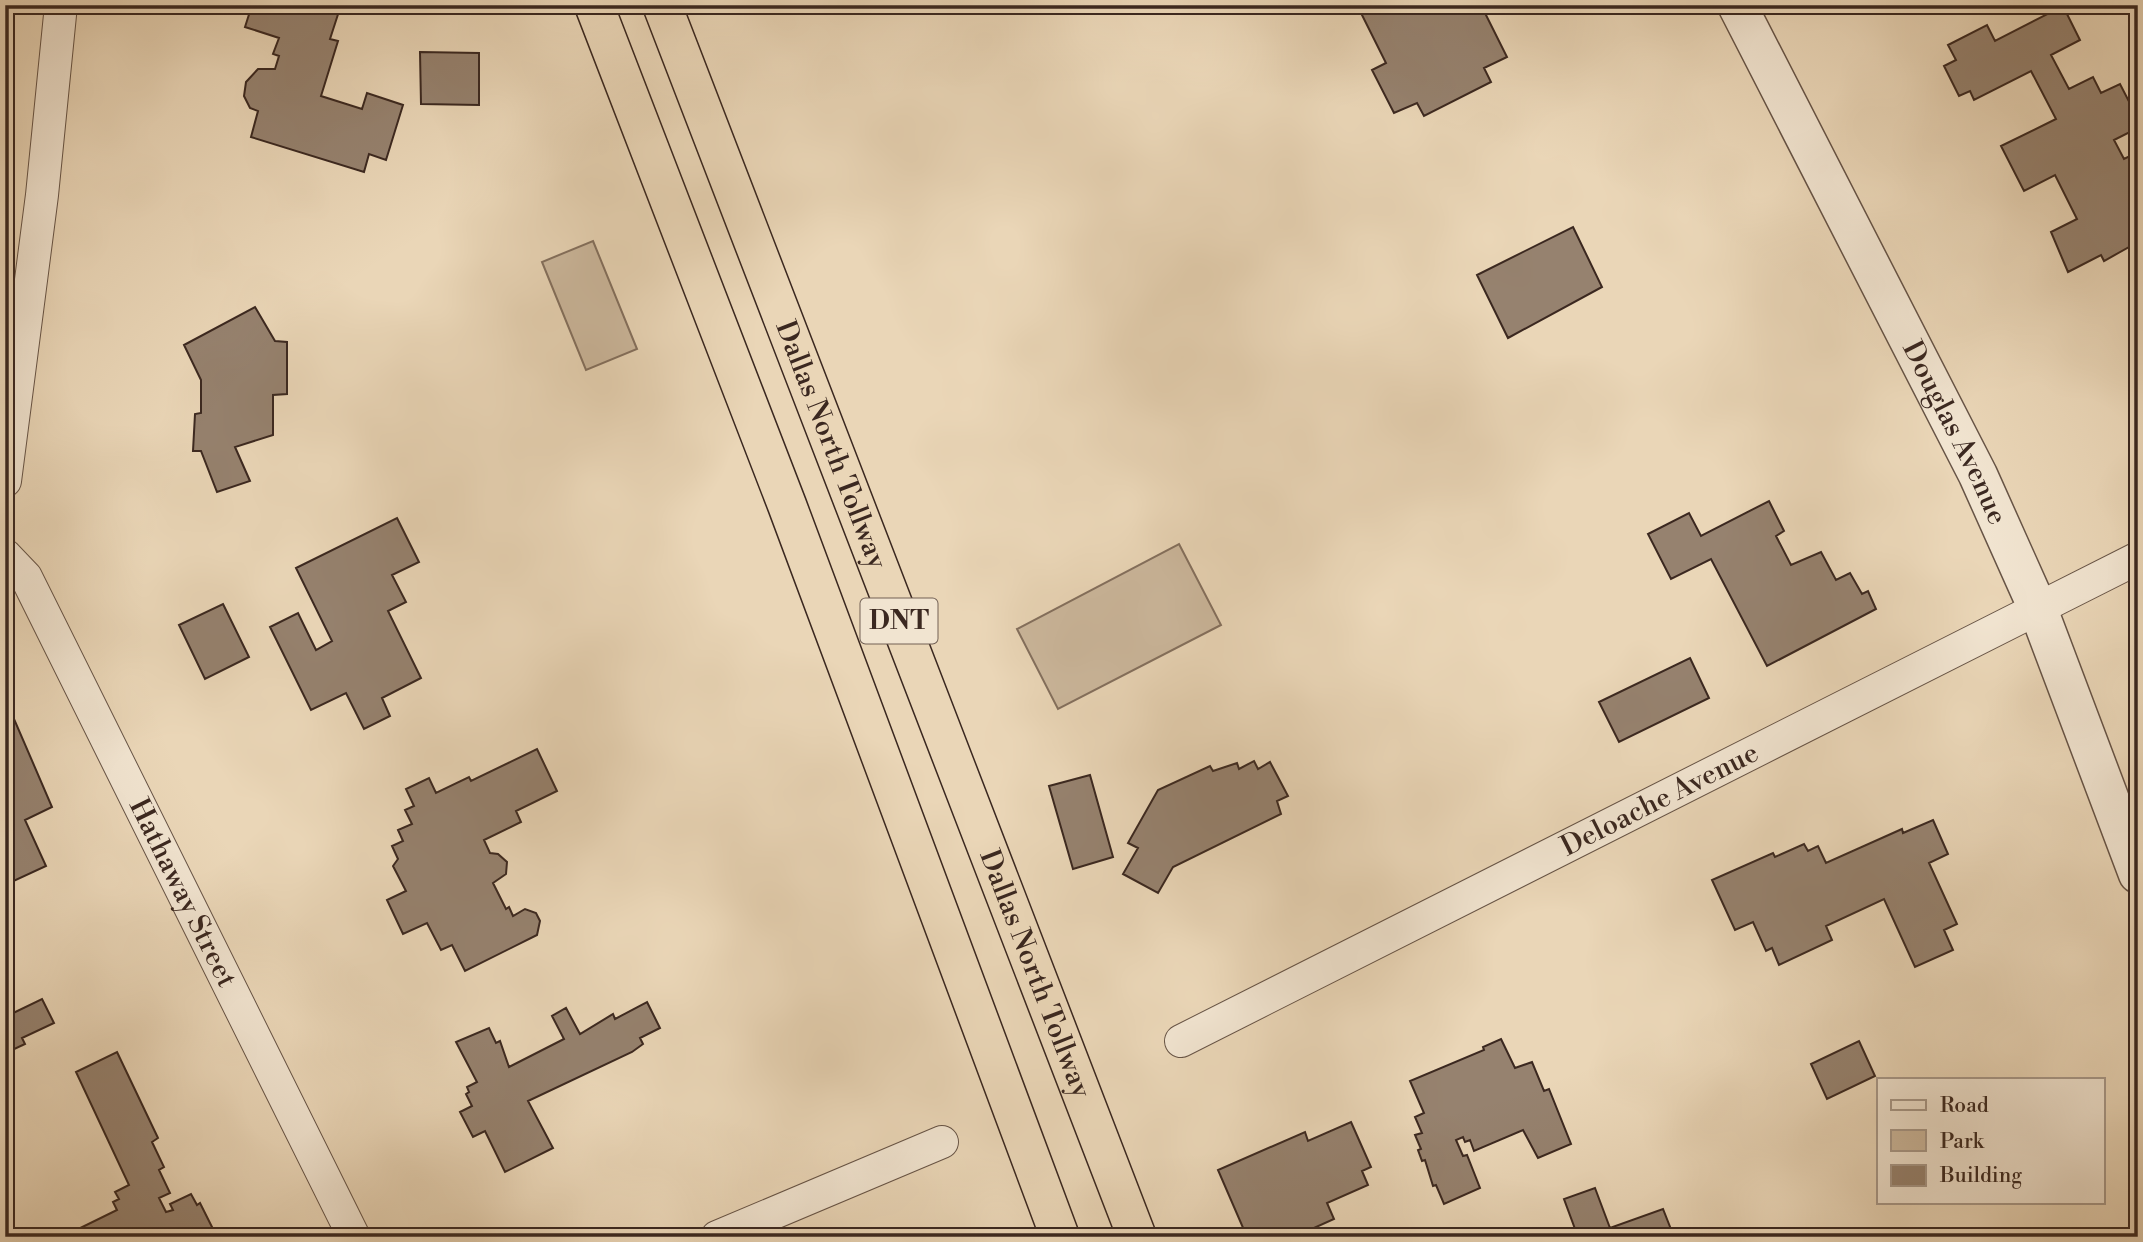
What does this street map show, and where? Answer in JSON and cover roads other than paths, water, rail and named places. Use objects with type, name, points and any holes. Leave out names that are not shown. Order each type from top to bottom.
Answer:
[{"type":"highway","name":"DNT","points":[[594,5],[787,505],[1060,1237]]},
{"type":"highway","name":"Dallas North Tollway","points":[[662,5],[1137,1237]]},
{"type":"street","points":[[5,481],[43,184],[61,5]]},
{"type":"street","name":"Douglas Avenue","points":[[1737,5],[1973,464],[2038,609],[2138,874]]},
{"type":"street","name":"Hathaway Street","points":[[5,555],[26,576],[354,1237]]},
{"type":"street","name":"Deloache Avenue","points":[[1181,1041],[2138,558]]},
{"type":"street","points":[[717,1237],[942,1142]]}]
